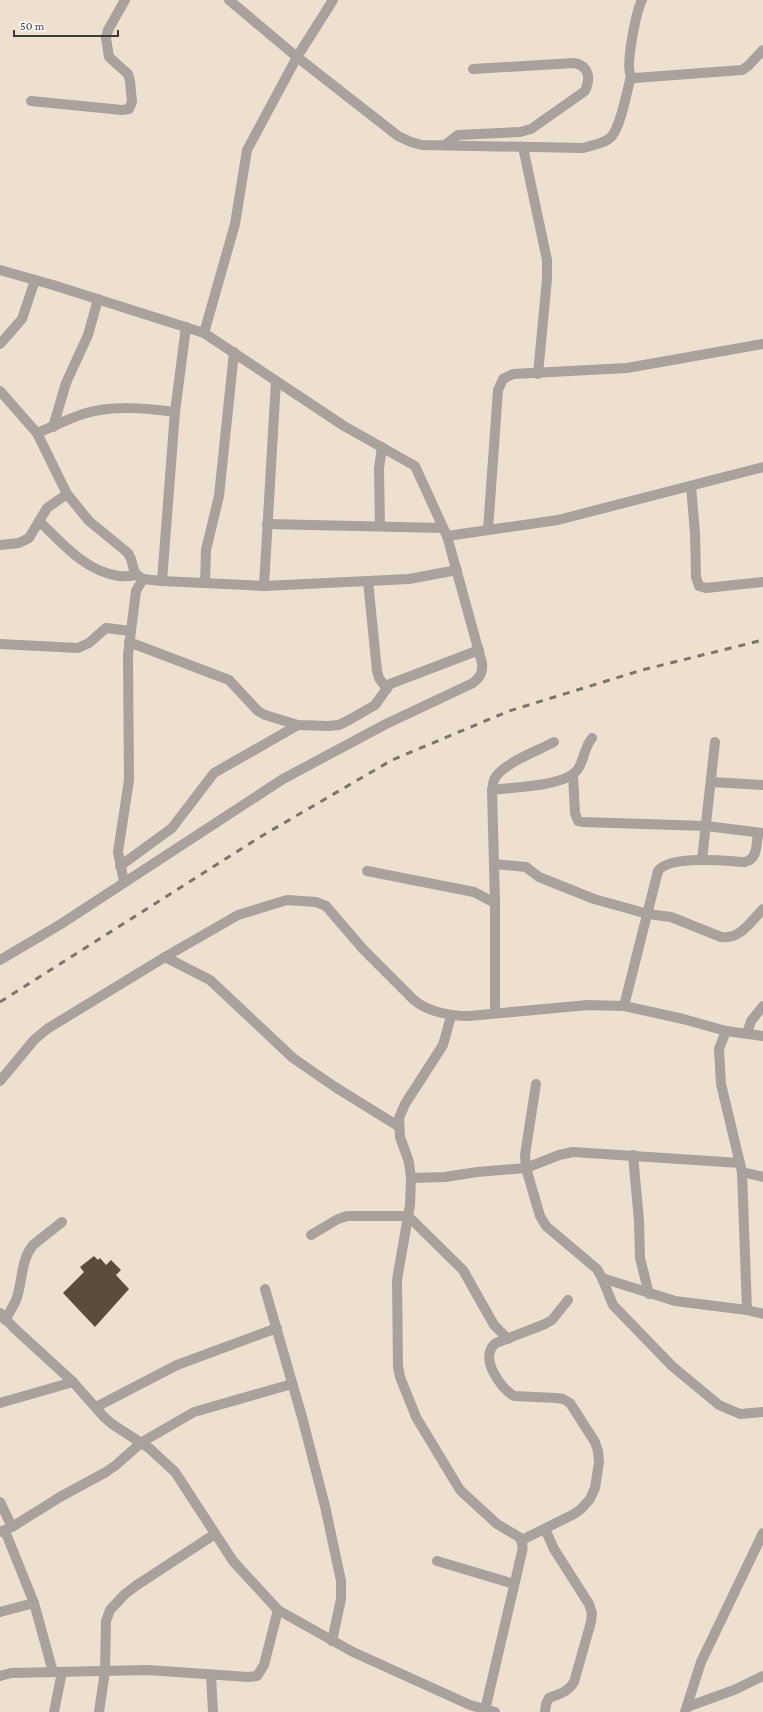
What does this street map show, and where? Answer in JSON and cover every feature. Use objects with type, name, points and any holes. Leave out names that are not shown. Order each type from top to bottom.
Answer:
[{"type":"street","points":[[31,101],[122,110],[129,109],[132,102],[128,74],[109,57],[106,38],[108,30],[125,0]]},
{"type":"street","points":[[230,0],[297,57],[398,136],[422,145],[583,148],[601,143],[612,137],[618,123],[631,76],[628,66],[636,16],[642,0]]},
{"type":"street","points":[[204,333],[235,224],[247,150],[297,57],[334,0]]},
{"type":"street","points":[[631,76],[644,79],[738,71],[748,66],[763,50]]},
{"type":"street","points":[[445,145],[458,135],[520,132],[531,129],[585,91],[588,85],[587,70],[582,65],[574,63],[473,69]]},
{"type":"street","points":[[523,146],[547,260],[547,279],[538,374]]},
{"type":"street","points":[[0,270],[98,299],[204,333],[344,426],[415,466],[445,532],[479,650],[483,671],[480,678],[473,684],[386,724],[290,774],[61,924],[0,960]]},
{"type":"street","points":[[0,344],[22,319],[35,280]]},
{"type":"street","points":[[53,427],[66,383],[89,331],[98,299]]},
{"type":"street","points":[[162,581],[175,412],[186,327]]},
{"type":"street","points":[[488,530],[498,390],[503,380],[513,374],[538,374],[627,368],[763,344]]},
{"type":"street","points":[[205,583],[206,550],[219,496],[234,352]]},
{"type":"street","points":[[264,586],[276,380]]},
{"type":"street","points":[[0,391],[37,433],[67,494],[89,521],[128,553],[140,577],[136,591],[128,655],[129,780],[118,843],[120,866],[124,882]]},
{"type":"street","points":[[37,433],[83,414],[106,410],[143,408],[175,412]]},
{"type":"street","points":[[380,526],[379,468],[382,447]]},
{"type":"street","points":[[267,524],[380,526],[445,532],[488,530],[571,518],[763,467]]},
{"type":"street","points":[[691,486],[695,533],[696,577],[699,586],[706,588],[763,582]]},
{"type":"street","points":[[0,545],[19,543],[29,538],[47,508],[67,494]]},
{"type":"street","points":[[39,521],[82,561],[110,574],[162,581],[264,586],[408,579],[457,570]]},
{"type":"street","points":[[368,581],[377,671],[379,678],[387,689]]},
{"type":"street","points":[[0,644],[78,648],[89,643],[106,628],[130,636],[229,680],[258,711],[265,715],[298,724],[328,726],[339,725],[375,706],[390,684],[479,650]]},
{"type":"street","points":[[120,866],[172,828],[207,780],[214,773],[298,724]]},
{"type":"street","points":[[492,790],[552,783],[572,775],[578,769],[586,746],[592,738]]},
{"type":"street","points":[[495,1013],[495,903],[492,790],[494,779],[498,773],[511,764],[554,742]]},
{"type":"street","points":[[702,860],[715,742]]},
{"type":"street","points":[[572,775],[575,813],[578,821],[706,826],[760,833],[758,860],[745,862],[702,860],[668,863],[661,867],[658,871],[624,1006]]},
{"type":"street","points":[[711,782],[763,785]]},
{"type":"street","points":[[494,864],[526,867],[539,877],[594,899],[648,914],[671,917],[721,937],[729,938],[737,936],[763,908]]},
{"type":"street","points":[[367,871],[474,892],[495,903]]},
{"type":"street","points":[[0,1080],[34,1040],[48,1029],[165,957],[244,913],[286,900],[316,902],[326,906],[363,949],[418,1003],[451,1016],[469,1016],[588,1005],[624,1006],[683,1019],[726,1031],[763,1036]]},
{"type":"street","points":[[165,957],[210,980],[293,1058],[335,1087],[398,1126]]},
{"type":"street","points":[[747,1033],[751,1020],[763,1006]]},
{"type":"street","points":[[451,1016],[443,1045],[405,1104],[399,1118],[398,1126],[400,1138],[411,1169],[412,1178],[410,1205],[397,1280],[398,1366],[400,1377],[416,1417],[460,1490],[492,1521],[522,1540]]},
{"type":"street","points":[[726,1031],[719,1050],[720,1084],[741,1167],[747,1310]]},
{"type":"street","points":[[536,1084],[526,1142],[526,1168],[542,1221],[597,1269],[611,1301],[617,1310],[672,1366],[715,1402],[736,1413],[763,1412]]},
{"type":"street","points":[[412,1178],[445,1177],[477,1172],[526,1168],[559,1155],[573,1152],[633,1155],[741,1167],[763,1177]]},
{"type":"street","points":[[633,1155],[639,1221],[640,1258],[649,1294]]},
{"type":"street","points":[[311,1235],[338,1219],[347,1216],[408,1216],[463,1270],[494,1325],[508,1338]]},
{"type":"street","points":[[62,1222],[32,1245],[25,1257],[16,1300],[3,1317],[73,1382],[112,1424],[142,1442],[175,1472],[233,1561],[278,1610],[353,1652],[469,1708],[490,1711],[514,1584],[523,1550],[522,1540]]},
{"type":"street","points":[[602,1278],[675,1301],[747,1310],[763,1314]]},
{"type":"street","points":[[265,1289],[325,1506],[341,1581],[341,1599],[332,1640]]},
{"type":"street","points":[[522,1540],[582,1509],[590,1499],[595,1488],[599,1462],[598,1451],[584,1423],[570,1403],[563,1399],[556,1398],[514,1396],[503,1388],[494,1374],[490,1352],[492,1346],[496,1343],[552,1320],[568,1300]]},
{"type":"street","points":[[96,1407],[177,1365],[277,1328]]},
{"type":"street","points":[[0,1403],[73,1382]]},
{"type":"street","points":[[6,1530],[60,1497],[106,1472],[142,1442],[194,1412],[292,1384]]},
{"type":"street","points":[[0,1502],[6,1530],[58,1672],[54,1712]]},
{"type":"street","points":[[544,1529],[550,1543],[589,1604],[592,1613],[591,1622],[574,1682],[565,1692],[549,1698],[546,1704],[545,1712]]},
{"type":"street","points":[[686,1710],[701,1662],[763,1533]]},
{"type":"street","points":[[99,1712],[105,1671],[106,1620],[110,1610],[126,1594],[137,1586],[215,1534]]},
{"type":"street","points":[[437,1561],[514,1584]]},
{"type":"street","points":[[0,1612],[34,1603]]},
{"type":"street","points":[[0,1676],[11,1674],[58,1672],[148,1670],[248,1677],[257,1676],[264,1665],[278,1610]]},
{"type":"street","points":[[211,1674],[213,1712]]},
{"type":"street","points":[[686,1710],[763,1676]]},
{"type":"building","points":[[94,1256],[98,1260],[100,1258],[106,1265],[111,1260],[121,1270],[116,1275],[129,1289],[95,1327],[63,1293],[84,1272],[80,1267]]},
{"type":"railway","points":[[0,1002],[260,837],[392,760],[509,711],[642,670],[763,640]]}]
